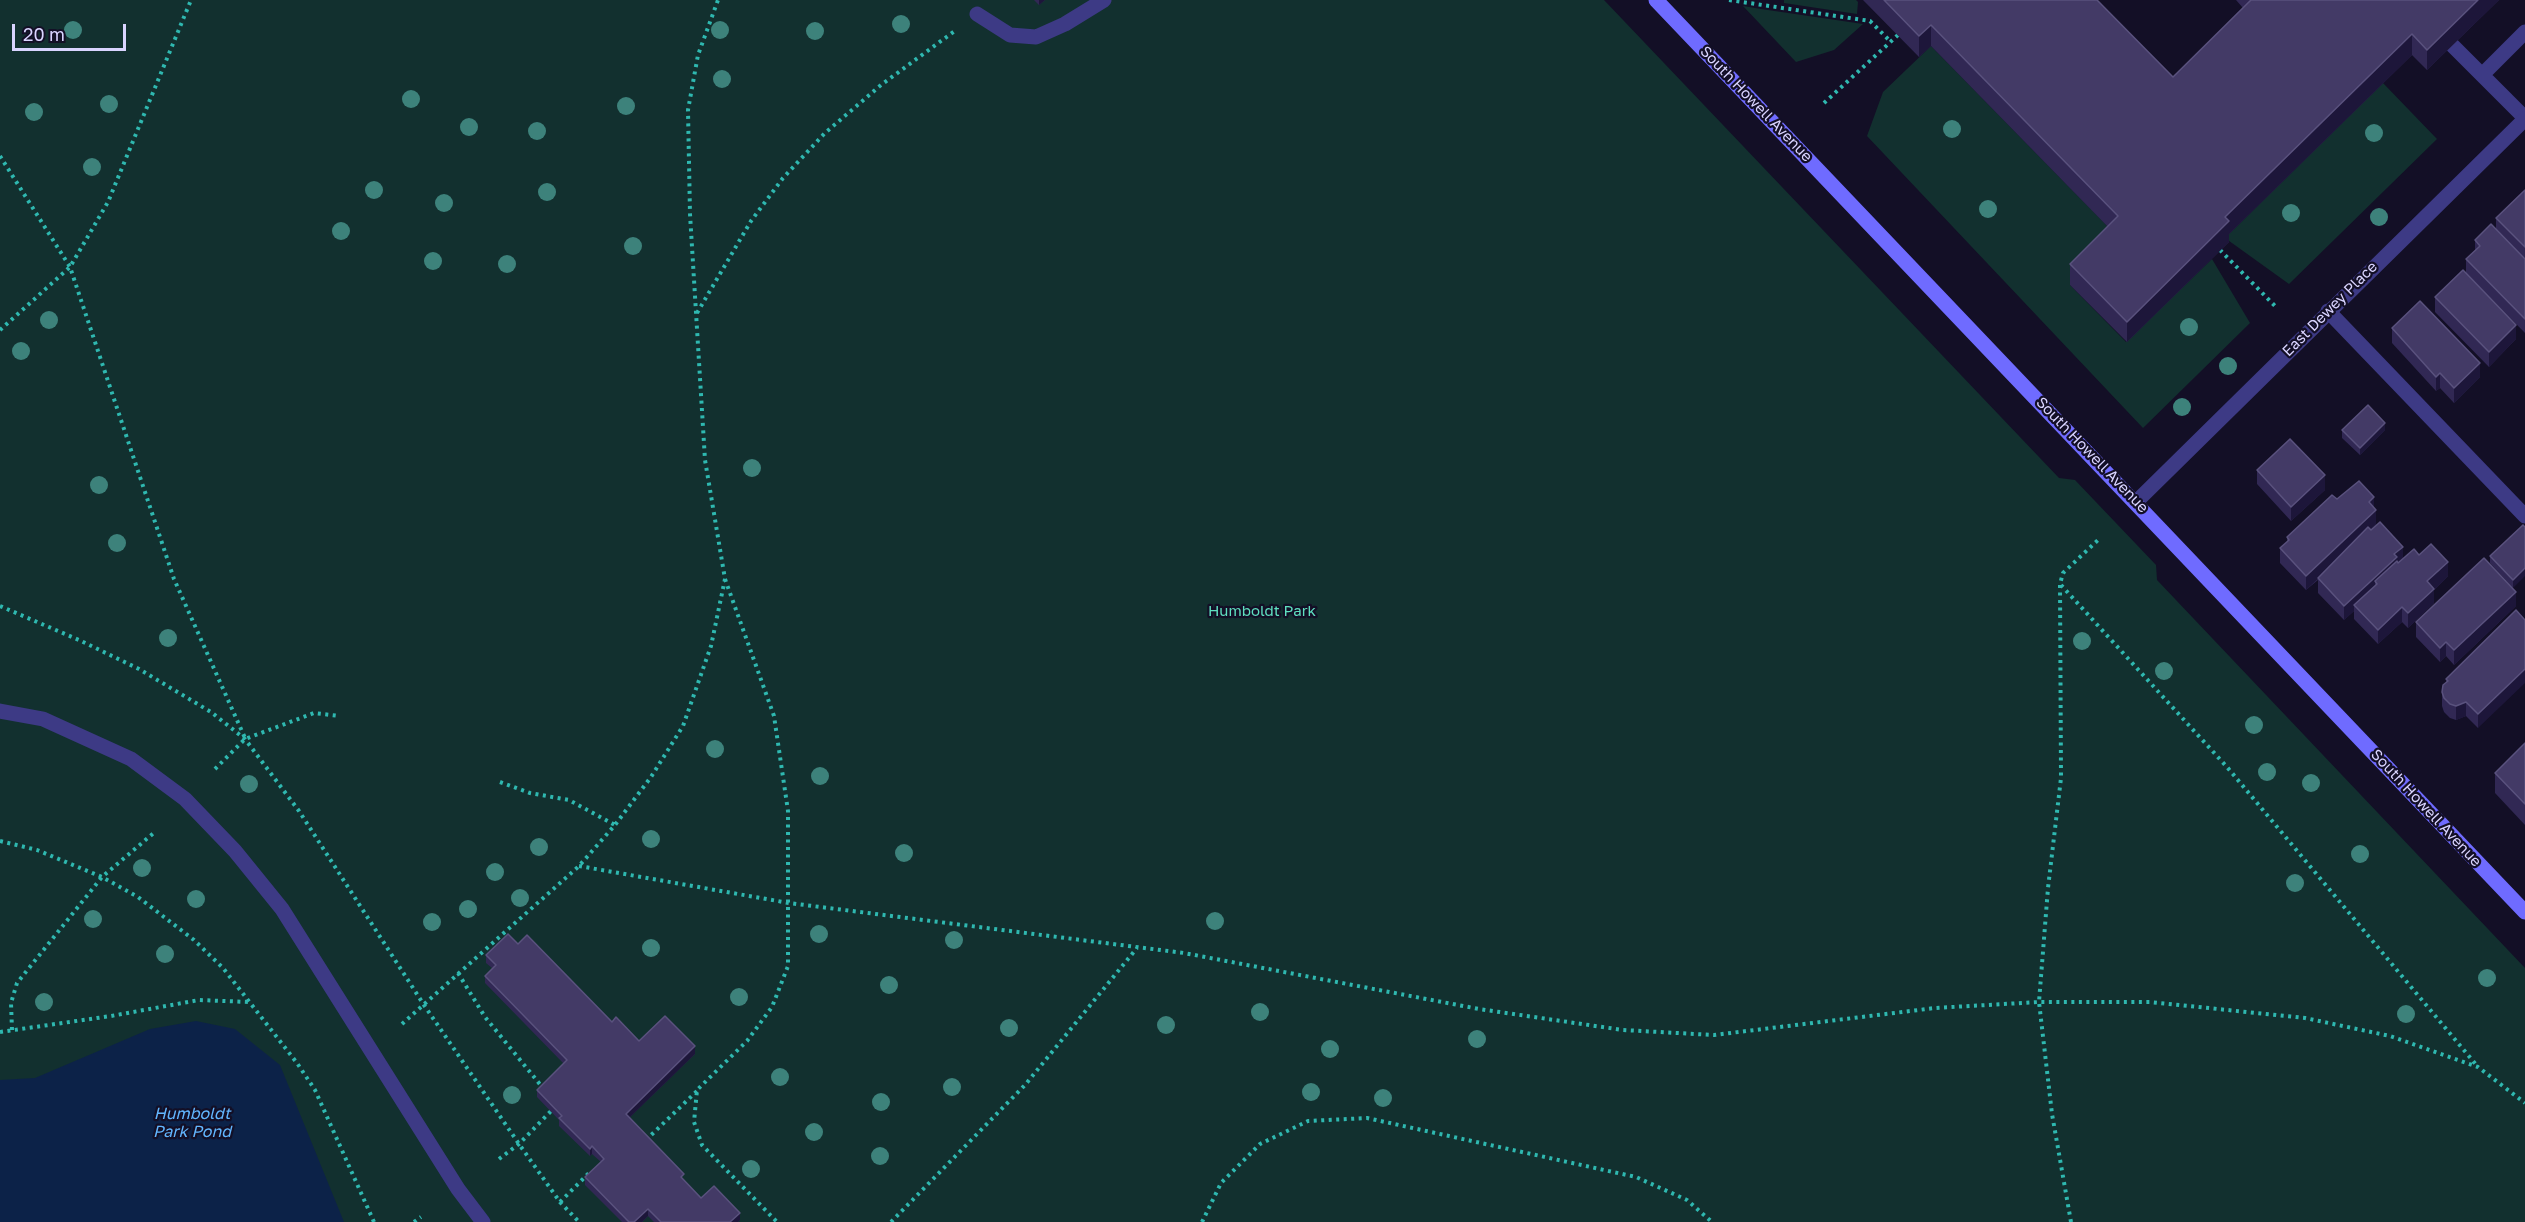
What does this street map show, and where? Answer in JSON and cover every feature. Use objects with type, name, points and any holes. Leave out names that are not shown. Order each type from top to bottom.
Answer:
[{"type":"street","points":[[977,14],[1010,35],[1036,37],[1065,24],[1104,0]]},
{"type":"street","name":"South Howell Avenue","points":[[1656,0],[2525,912]]},
{"type":"street","points":[[2482,75],[2525,32]]},
{"type":"street","points":[[2453,46],[2525,118]]},
{"type":"street","name":"East Dewey Place","points":[[2136,502],[2525,118]]},
{"type":"street","points":[[2328,311],[2525,516]]},
{"type":"street","points":[[0,711],[43,719],[131,759],[185,799],[235,851],[282,909],[458,1189],[483,1222]]},
{"type":"path","points":[[0,330],[70,267],[108,202],[191,0]]},
{"type":"path","points":[[645,1141],[747,1041],[772,1006],[788,966],[788,811],[774,716],[724,579],[705,460],[690,214],[688,110],[698,55],[718,0]]},
{"type":"path","points":[[1729,0],[1870,21],[1891,42]]},
{"type":"path","points":[[697,313],[751,221],[783,178],[825,133],[881,85],[977,14]]},
{"type":"path","points":[[1824,103],[1898,35]]},
{"type":"path","points":[[0,156],[70,267],[174,579],[245,739],[299,810],[424,1005],[519,1144],[560,1202],[579,1222]]},
{"type":"path","points":[[2220,250],[2276,307]]},
{"type":"path","points":[[2071,1222],[2052,1114],[2039,1002],[2048,888],[2061,778],[2060,584],[2063,573],[2098,540]]},
{"type":"path","points":[[402,1024],[579,866],[615,825],[651,777],[683,726],[711,646],[724,579]]},
{"type":"path","points":[[2060,584],[2227,767],[2478,1067],[2525,1103]]},
{"type":"path","points":[[0,606],[139,669],[210,712],[245,739]]},
{"type":"path","points":[[215,769],[245,739],[314,713],[340,716]]},
{"type":"path","points":[[500,782],[530,793],[569,800],[615,825]]},
{"type":"path","points":[[12,1030],[11,1003],[17,983],[102,877],[156,831]]},
{"type":"path","points":[[0,841],[37,850],[102,877],[138,897],[194,940],[223,968],[297,1063],[315,1090],[374,1222]]},
{"type":"path","points":[[579,866],[789,903],[1184,953],[1479,1009],[1623,1030],[1714,1035],[1935,1008],[2039,1002],[2150,1002],[2305,1018],[2390,1036],[2478,1067]]},
{"type":"path","points":[[891,1222],[1025,1084],[1137,948]]},
{"type":"path","points":[[458,973],[485,1017],[544,1090]]},
{"type":"path","points":[[0,1032],[200,1000],[249,1002]]},
{"type":"path","points":[[698,1090],[694,1122],[702,1144],[777,1222]]},
{"type":"path","points":[[499,1159],[519,1144],[551,1111]]},
{"type":"path","points":[[1202,1222],[1221,1183],[1260,1144],[1308,1121],[1367,1118],[1636,1177],[1687,1200],[1712,1222]]},
{"type":"path","points":[[560,1202],[590,1172],[594,1176]]},
{"type":"path","points":[[414,1222],[421,1217]]},
{"type":"green space","name":"Humboldt Park","points":[[0,0],[1604,0],[2059,478],[2075,480],[2156,565],[2157,580],[2525,968],[2525,1222],[0,1222]]},
{"type":"green space","points":[[1784,0],[1856,0],[1858,2],[1857,14],[1784,3]]},
{"type":"green space","points":[[1743,6],[1863,24],[1834,50],[1796,62]]},
{"type":"green space","points":[[1931,46],[2118,237],[2070,285],[2126,342],[2212,259],[2250,323],[2143,428],[1867,136],[1883,92]]},
{"type":"green space","points":[[2383,83],[2437,139],[2289,284],[2225,238]]},
{"type":"water","name":"Humboldt Park Pond","points":[[196,1021],[235,1029],[280,1065],[344,1222],[0,1222],[0,1080],[35,1078],[150,1029]]},
{"type":"building","points":[[1884,0],[2097,0],[2173,77],[2251,0],[2478,0],[2427,50],[2412,34],[2225,217],[2229,221],[2127,322],[2070,264],[2118,216],[1931,25],[1919,36]]},
{"type":"building","points":[[2525,190],[2525,247],[2496,218]]},
{"type":"building","points":[[2491,224],[2525,259],[2525,319],[2466,259],[2480,246],[2475,240]]},
{"type":"building","points":[[2463,270],[2516,325],[2489,352],[2435,297]]},
{"type":"building","points":[[2420,301],[2480,363],[2454,388],[2440,373],[2436,377],[2392,328]]},
{"type":"building","points":[[2368,405],[2385,423],[2360,448],[2342,430]]},
{"type":"building","points":[[2290,439],[2325,475],[2291,507],[2257,470]]},
{"type":"building","points":[[2359,481],[2374,497],[2369,502],[2376,510],[2306,576],[2280,548],[2289,540],[2287,537],[2332,495],[2337,499]]},
{"type":"building","points":[[2380,522],[2403,547],[2394,554],[2397,557],[2344,606],[2318,578],[2368,527],[2371,530]]},
{"type":"building","points":[[2523,525],[2525,527],[2525,568],[2513,580],[2490,556]]},
{"type":"building","points":[[2431,544],[2448,562],[2427,581],[2434,589],[2408,613],[2402,607],[2378,630],[2354,605],[2397,561],[2398,563],[2414,549],[2419,555]]},
{"type":"building","points":[[2484,558],[2516,592],[2454,650],[2446,642],[2440,648],[2416,622]]},
{"type":"building","points":[[2516,610],[2525,620],[2525,669],[2478,714],[2466,702],[2456,706],[2450,704],[2442,692],[2443,685],[2448,681],[2446,679]]},
{"type":"building","points":[[2525,743],[2525,804],[2495,773]]},
{"type":"building","points":[[508,934],[518,944],[527,935],[612,1022],[616,1017],[639,1041],[665,1016],[695,1046],[626,1114],[684,1174],[681,1177],[701,1198],[714,1186],[740,1213],[730,1222],[661,1222],[648,1209],[634,1222],[629,1222],[585,1177],[604,1159],[592,1146],[590,1149],[559,1118],[562,1116],[537,1090],[567,1060],[485,976],[496,965],[486,955]]}]
